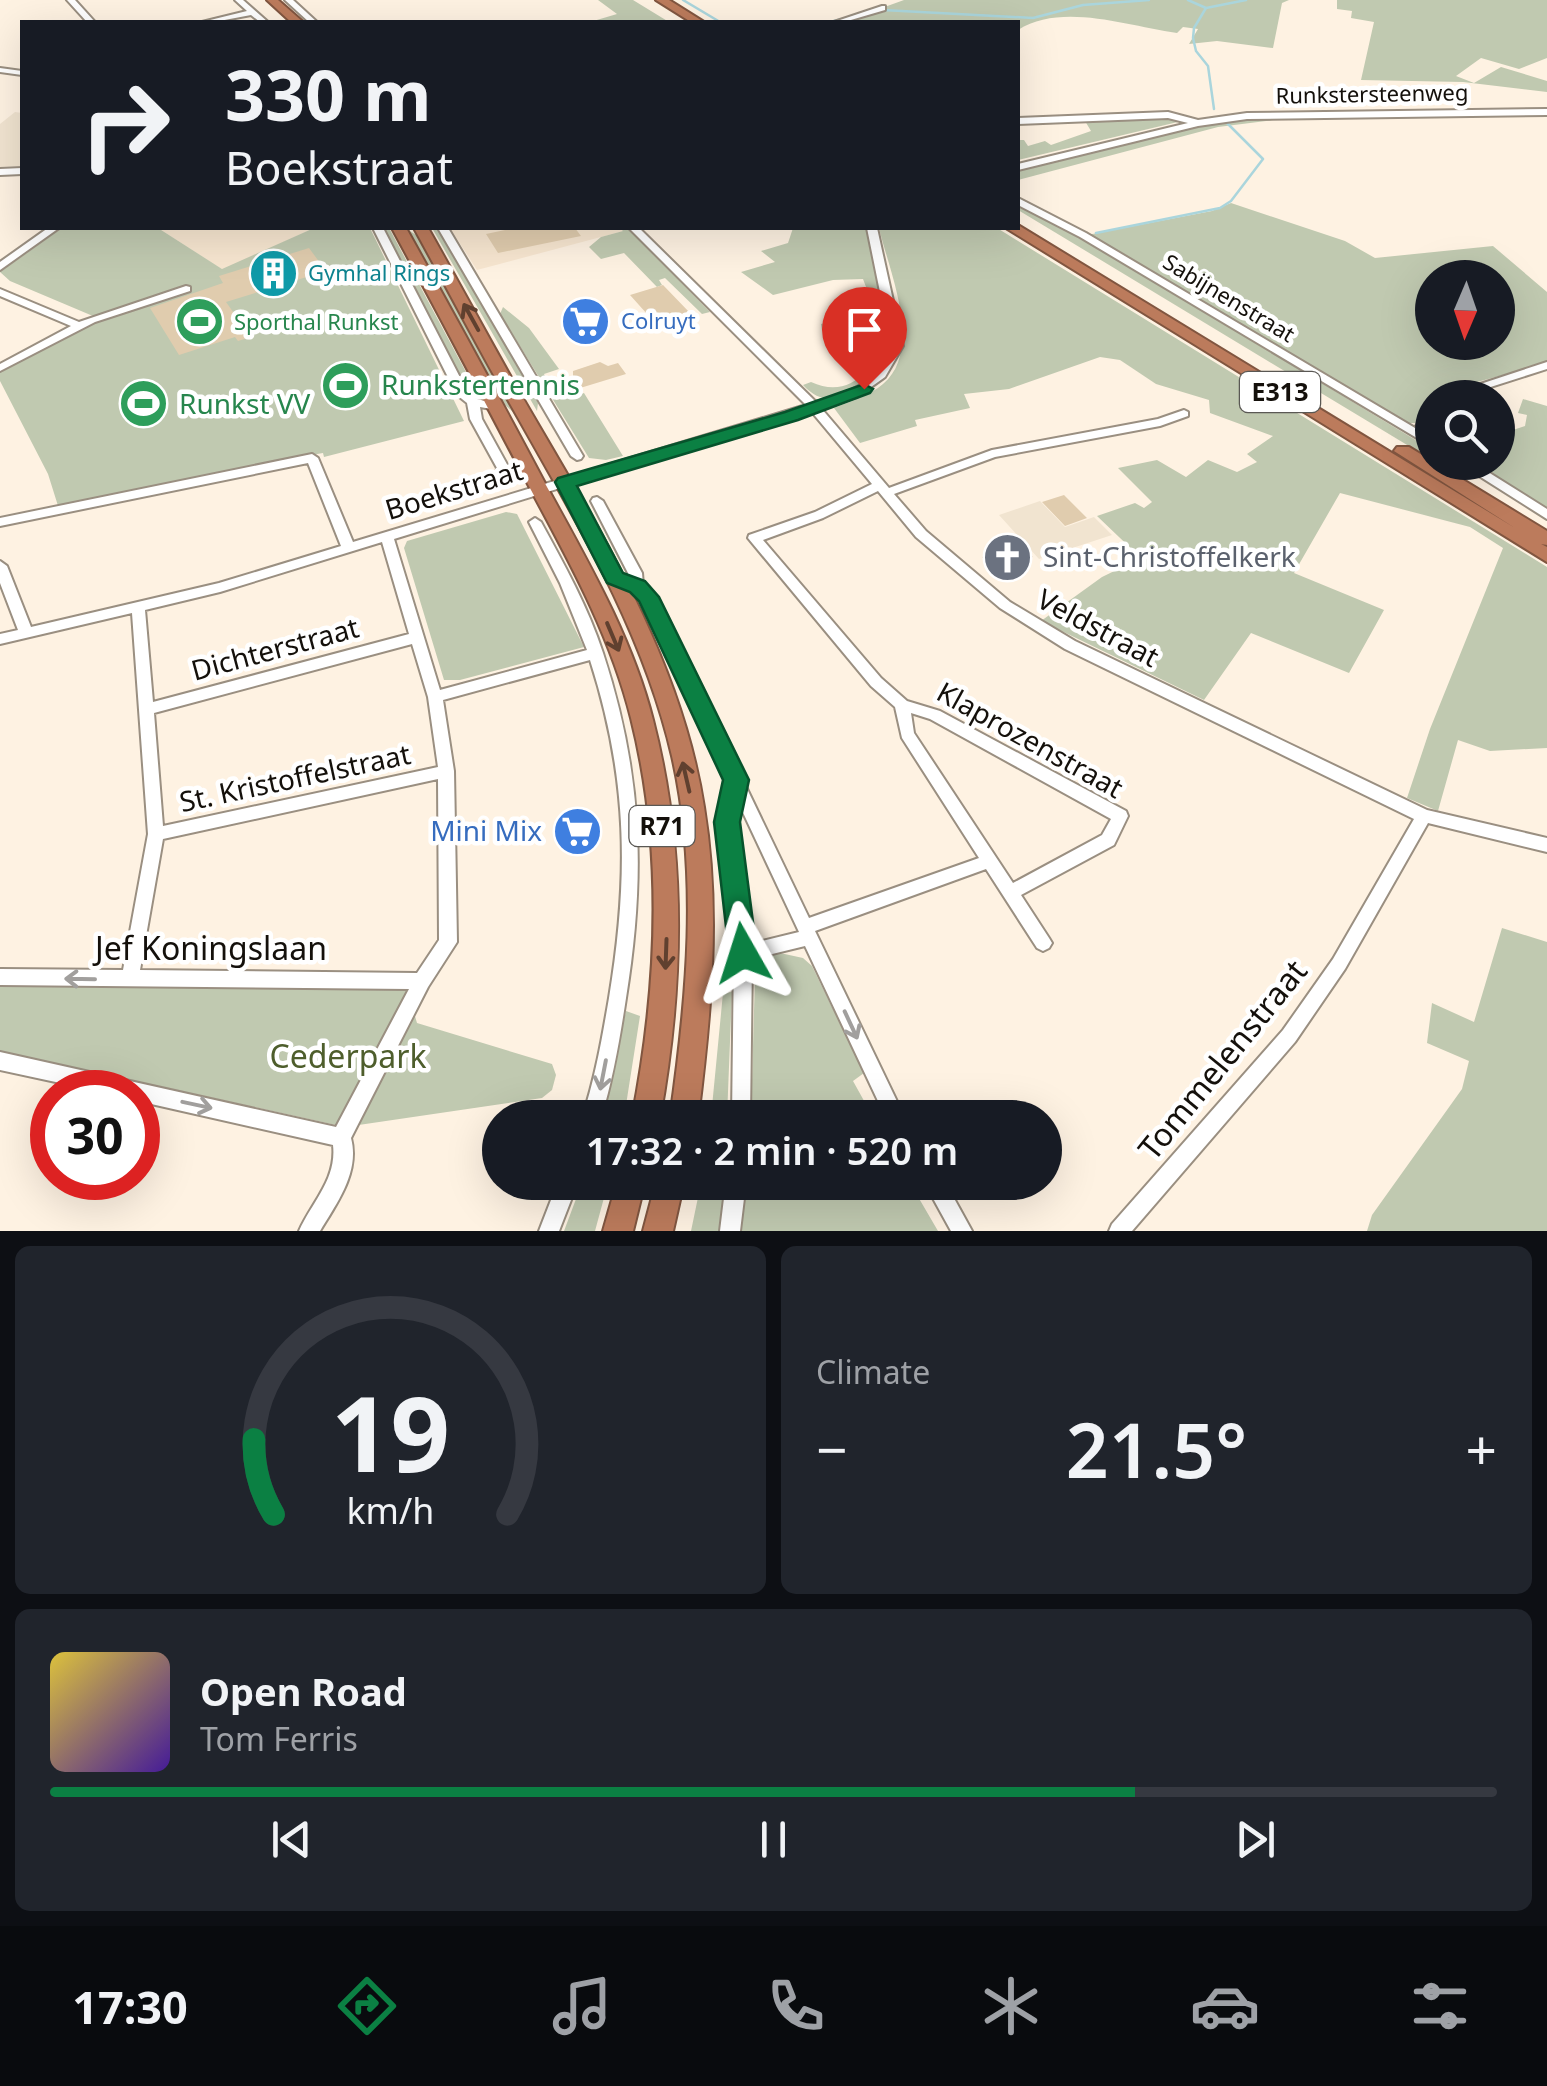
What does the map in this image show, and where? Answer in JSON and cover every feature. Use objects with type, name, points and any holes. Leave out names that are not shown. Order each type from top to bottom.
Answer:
[{"type":"highway","points":[[272,0],[295,20]]},
{"type":"highway","points":[[644,0],[678,20]]},
{"type":"highway","points":[[661,0],[695,20]]},
{"type":"highway","points":[[255,6],[277,20]]},
{"type":"highway","name":"E313","points":[[1020,218],[1547,539]]},
{"type":"highway","name":"R71","points":[[400,230],[540,490],[566,558],[627,668],[642,718],[660,808],[666,954],[662,1017],[649,1100]]},
{"type":"highway","name":"R71","points":[[422,230],[535,433],[626,582],[672,714],[692,805],[701,898],[701,958],[686,1100]]},
{"type":"highway","name":"E313","points":[[1017,230],[1547,556]]},
{"type":"highway","points":[[618,1231],[626,1200]]},
{"type":"highway","points":[[658,1231],[666,1200]]},
{"type":"street","points":[[71,0],[89,20]]},
{"type":"street","points":[[239,0],[255,6]]},
{"type":"street","points":[[289,0],[311,20]]},
{"type":"street","points":[[212,20],[255,6]]},
{"type":"street","points":[[844,20],[882,8]]},
{"type":"street","name":"Runkstersteenweg","points":[[1020,166],[1198,123],[1307,113],[1547,112]]},
{"type":"street","name":"Runkstersteenweg","points":[[1020,122],[1168,114],[1198,123]]},
{"type":"street","name":"Sabijnenstraat","points":[[1020,202],[1084,235],[1415,433]]},
{"type":"street","points":[[0,267],[51,230]]},
{"type":"street","points":[[379,230],[463,395],[473,402],[497,407]]},
{"type":"street","points":[[444,230],[577,456]]},
{"type":"street","name":"Veldstraat","points":[[636,230],[815,408],[882,490],[956,567],[1043,630],[1424,816],[1547,845]]},
{"type":"street","name":"Boekstraat","points":[[0,639],[138,608],[387,536],[815,408],[864,389],[882,375],[895,354],[896,338],[872,230]]},
{"type":"street","points":[[0,368],[79,326],[186,289]]},
{"type":"street","points":[[0,292],[79,326]]},
{"type":"street","points":[[1500,380],[1547,365]]},
{"type":"street","points":[[473,402],[476,418],[503,468],[502,475]]},
{"type":"street","points":[[535,433],[549,408]]},
{"type":"street","points":[[882,490],[992,454],[1184,414]]},
{"type":"street","points":[[0,522],[312,458],[348,547]]},
{"type":"street","points":[[1492,480],[1547,515]]},
{"type":"street","name":"Klaprozenstraat","points":[[882,490],[754,538],[876,682],[902,705],[935,715],[1120,816],[1108,840],[1009,893]]},
{"type":"street","points":[[597,501],[626,582],[648,597],[887,1100]]},
{"type":"street","points":[[535,522],[566,558],[625,752],[634,840],[625,966],[595,1100]]},
{"type":"street","points":[[309,1231],[344,1165],[347,1152],[341,1137],[422,981],[448,942],[446,770],[435,697],[387,536]]},
{"type":"street","points":[[0,566],[26,633]]},
{"type":"street","points":[[130,979],[156,834],[138,608]]},
{"type":"street","name":"Dichterstraat","points":[[146,710],[418,637]]},
{"type":"street","points":[[435,697],[596,652]]},
{"type":"street","name":"Klaprozenstraat","points":[[902,705],[907,734],[1042,944]]},
{"type":"street","name":"St. Kristoffelstraat","points":[[156,834],[446,770]]},
{"type":"street","points":[[736,780],[727,822],[743,953],[742,1100]]},
{"type":"street","name":"Tommelenstraat","points":[[1120,1231],[1289,1036],[1339,964],[1424,816]]},
{"type":"street","points":[[743,953],[808,932],[988,861]]},
{"type":"street","name":"Jef Koningslaan","points":[[0,977],[422,981]]},
{"type":"street","points":[[0,1061],[341,1137]]},
{"type":"street","points":[[550,1231],[561,1200]]},
{"type":"street","points":[[730,1231],[734,1200]]},
{"type":"street","points":[[944,1200],[962,1231]]},
{"type":"shaded area","points":[[15,112],[20,113],[20,166],[0,167],[0,124]]},
{"type":"shaded area","points":[[161,230],[310,230],[223,270]]},
{"type":"shaded area","points":[[451,230],[627,230],[477,270]]},
{"type":"shaded area","points":[[1040,501],[1065,527],[1094,517],[1112,535],[1039,559],[999,515]]},
{"type":"green space","points":[[598,0],[633,0],[666,20],[597,20],[617,14]]},
{"type":"green space","points":[[904,0],[1289,0],[1282,3],[1273,48],[1217,41],[1189,44],[1198,29],[1183,27],[1177,33],[1095,18],[1054,18],[1020,29],[1020,20],[849,20]]},
{"type":"green space","points":[[1337,0],[1547,0],[1547,58],[1519,69],[1481,58],[1456,76],[1474,83],[1501,67],[1547,81],[1547,92],[1463,82],[1361,80],[1374,22],[1351,18],[1352,11],[1337,9]]},
{"type":"green space","points":[[1270,116],[1273,120],[1218,127],[1020,179],[1020,170],[1205,124]]},
{"type":"green space","points":[[1173,117],[1182,121],[1020,160],[1020,140],[1028,146],[1045,141],[1051,145],[1091,131],[1085,121]]},
{"type":"green space","points":[[1231,203],[1345,241],[1375,258],[1493,246],[1509,260],[1415,260],[1415,360],[1515,360],[1515,265],[1547,292],[1547,363],[1484,380],[1415,380],[1415,423],[1406,423],[1087,235],[1212,211]]},
{"type":"green space","points":[[1020,204],[1415,440],[1415,450],[1020,211]]},
{"type":"green space","points":[[59,230],[161,230],[222,269],[310,230],[371,230],[464,421],[324,457],[323,453],[300,457],[59,509],[48,474],[0,381],[0,371],[100,319],[10,281],[0,272]]},
{"type":"green space","points":[[384,230],[390,230],[481,395],[463,381]]},
{"type":"green space","points":[[406,230],[421,238],[538,452],[512,411],[500,401]]},
{"type":"green space","points":[[433,230],[439,230],[538,403],[537,411]]},
{"type":"green space","points":[[630,230],[710,312],[702,314],[665,278],[659,280],[662,285],[657,287],[624,253],[601,259],[589,247],[601,237]]},
{"type":"green space","points":[[792,230],[867,230],[887,317],[890,353],[862,385],[839,398],[815,395],[803,385],[811,382],[837,387],[858,379],[871,360],[877,335],[822,330],[821,324],[851,316],[847,312],[874,308],[863,279],[833,280],[773,295],[741,272],[775,262],[761,251],[788,243]]},
{"type":"green space","points":[[880,230],[1000,230],[1547,567],[1547,748],[1490,751],[1458,740],[1438,811],[1407,798],[1430,729],[1503,548],[1470,527],[1340,493],[1294,573],[1384,610],[1349,673],[1251,633],[1204,700],[1041,621],[1102,577],[1141,558],[1097,516],[1135,503],[1144,508],[1152,502],[1118,468],[1157,460],[1186,477],[1208,460],[1237,472],[1257,462],[1247,454],[1273,436],[1210,413],[1209,400],[1156,384],[1120,360],[1100,357],[1009,389],[964,394],[970,408],[915,420],[917,426],[860,443],[834,408],[866,395],[883,384],[895,369],[902,331]]},
{"type":"green space","points":[[503,307],[529,328],[559,369],[544,374],[556,400],[584,393],[623,456],[589,458],[500,314]]},
{"type":"green space","points":[[1523,399],[1547,406],[1547,511],[1498,480],[1515,480],[1515,429],[1525,426],[1527,415],[1518,413]]},
{"type":"green space","points":[[506,512],[517,514],[584,647],[460,680],[444,680],[404,548],[407,541]]},
{"type":"green space","points":[[1502,928],[1547,942],[1547,1231],[1367,1231],[1372,1215],[1462,1089],[1469,1061],[1427,1043],[1432,1003],[1474,1022]]},
{"type":"green space","points":[[780,953],[803,958],[812,966],[864,1073],[853,1081],[864,1100],[751,1100],[755,976],[767,956]]},
{"type":"green space","name":"Cederpark","points":[[0,985],[407,989],[417,1023],[552,1064],[556,1075],[552,1090],[542,1098],[482,1100],[482,1107],[345,1127],[160,1086],[160,1070],[86,1070],[0,1051]]},
{"type":"green space","points":[[732,992],[728,1100],[713,1100],[723,993]]},
{"type":"green space","points":[[626,1011],[640,1016],[627,1100],[606,1100]]},
{"type":"green space","points":[[576,1200],[603,1200],[595,1231],[564,1231]]},
{"type":"green space","points":[[697,1200],[723,1200],[719,1231],[691,1231]]},
{"type":"green space","points":[[743,1200],[920,1200],[938,1231],[740,1231]]},
{"type":"building","points":[[505,230],[576,230],[581,236],[498,253],[486,234]]},
{"type":"building","points":[[309,248],[326,271],[226,302],[251,337],[238,341],[235,337],[179,355],[150,308],[223,283],[219,276]]},
{"type":"building","points":[[663,285],[691,314],[656,324],[630,295]]},
{"type":"building","points":[[600,362],[608,366],[618,363],[626,374],[554,396],[573,380],[573,371]]},
{"type":"building","points":[[1064,495],[1087,518],[1065,526],[1042,502]]},
{"type":"building","name":"Sint-Christoffelkerk","points":[[1021,544],[1033,557],[994,571],[982,557]]},
{"type":"waterway","points":[[683,0],[717,20]]},
{"type":"waterway","points":[[883,10],[1033,18],[1083,5],[1149,0]]},
{"type":"waterway","points":[[1188,0],[1206,8]]},
{"type":"waterway","points":[[1206,8],[1246,0]]},
{"type":"waterway","points":[[1206,8],[1194,28],[1193,38],[1196,51],[1208,66],[1214,109]]},
{"type":"waterway","points":[[838,20],[854,16]]},
{"type":"waterway","points":[[1096,233],[1220,208],[1231,201],[1263,159],[1227,123]]},
{"type":"place","name":"Gymhal Rings","points":[[273,273]]},
{"type":"place","name":"Colruyt","points":[[586,321]]},
{"type":"place","name":"Sporthal Runkst","points":[[199,322]]},
{"type":"place","name":"Runkstertennis","points":[[346,385]]},
{"type":"place","name":"Runkst VV","points":[[144,404]]},
{"type":"place","name":"Sint-Christoffelkerk","points":[[1008,557]]},
{"type":"place","name":"Mini Mix","points":[[577,831]]},
{"type":"route","points":[[743,953],[727,822],[736,780],[648,597],[638,587],[615,578],[565,482],[792,416],[864,389]]}]
